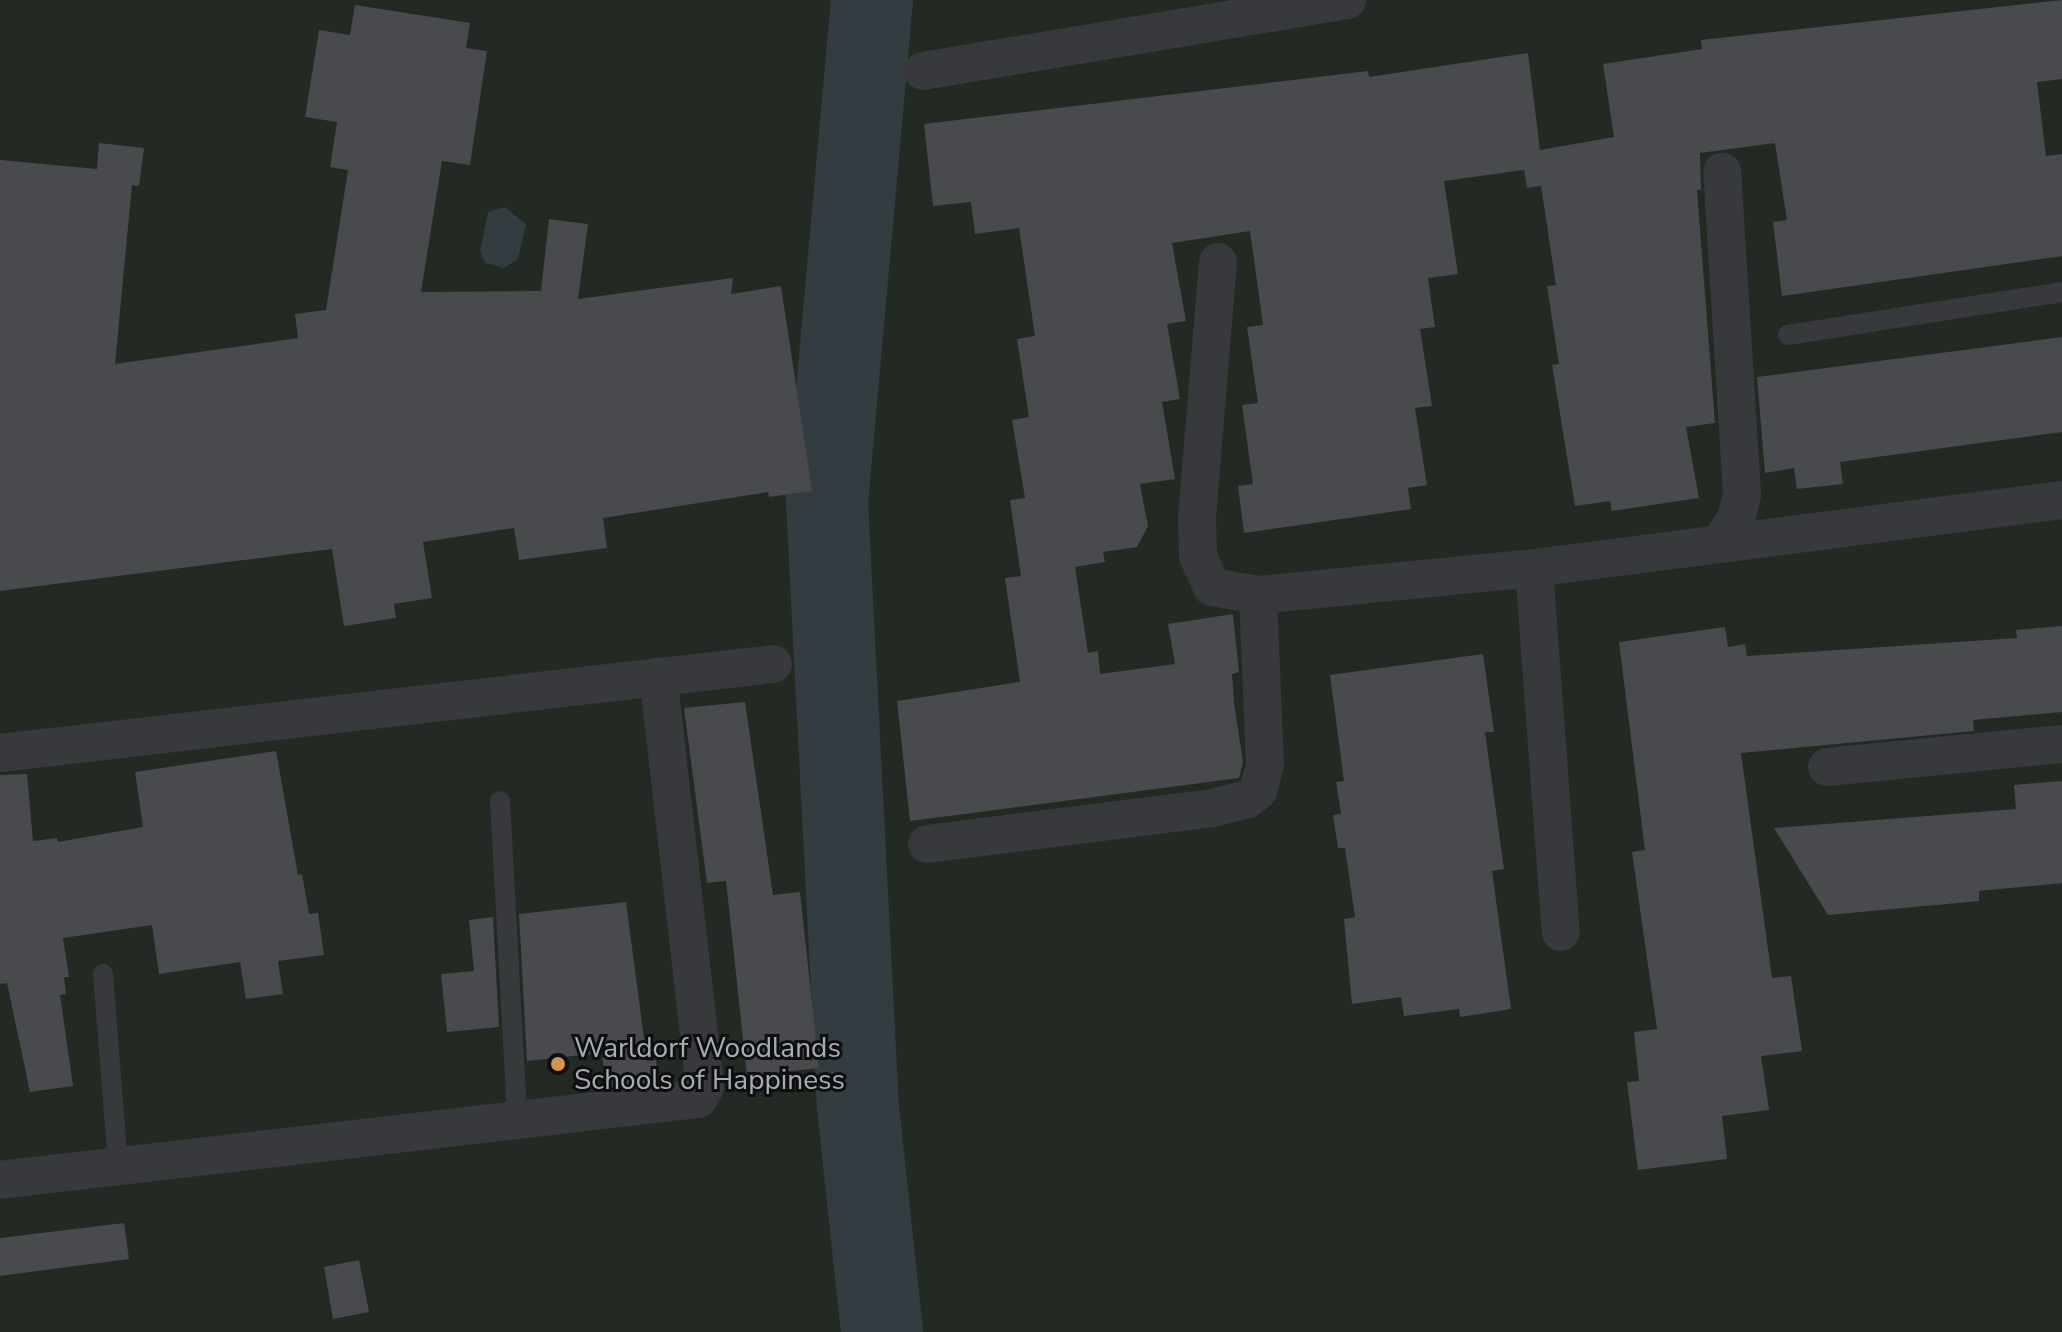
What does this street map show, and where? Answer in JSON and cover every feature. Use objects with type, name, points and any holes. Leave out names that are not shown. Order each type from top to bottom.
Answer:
[{"type":"street","points":[[923,71],[1347,0]]},
{"type":"street","points":[[1719,544],[1736,519],[1742,495],[1722,172]]},
{"type":"street","points":[[1218,262],[1198,556],[1212,587],[1258,595],[1534,568],[2062,500]]},
{"type":"street","points":[[1534,568],[1561,932]]},
{"type":"street","points":[[927,844],[1212,808],[1248,799],[1258,791],[1265,764],[1258,595]]},
{"type":"street","points":[[0,753],[773,664]]},
{"type":"street","points":[[0,1180],[692,1102],[703,1093],[658,677]]},
{"type":"street","points":[[1827,767],[2062,744]]},
{"type":"lane","points":[[1788,335],[2062,292]]},
{"type":"lane","points":[[500,801],[517,1120]]},
{"type":"lane","points":[[103,974],[118,1166]]},
{"type":"shaded area","points":[[0,0],[2062,0],[2062,1332],[0,1332]]},
{"type":"shaded area","points":[[505,207],[526,224],[518,259],[504,268],[485,263],[480,251],[488,212]]},
{"type":"building","points":[[2062,0],[2062,79],[2037,82],[2046,156],[2062,154],[2062,256],[1782,296],[1773,222],[1787,220],[1775,143],[1700,153],[1701,190],[1697,190],[1715,423],[1686,427],[1699,498],[1612,511],[1610,501],[1575,506],[1552,365],[1559,364],[1547,286],[1556,285],[1541,186],[1527,188],[1524,170],[1444,181],[1458,274],[1428,278],[1435,327],[1420,329],[1432,406],[1415,408],[1427,485],[1408,488],[1411,509],[1244,533],[1238,486],[1253,484],[1242,405],[1258,403],[1247,327],[1263,325],[1250,231],[1172,243],[1186,321],[1167,324],[1180,399],[1162,402],[1175,479],[1140,484],[1148,526],[1137,547],[1103,552],[1105,562],[1075,567],[1088,653],[1098,651],[1100,674],[1175,664],[1168,624],[1233,614],[1239,672],[1232,674],[1243,762],[1239,778],[910,821],[897,701],[1020,682],[1005,578],[1021,576],[1010,500],[1025,498],[1012,420],[1029,417],[1017,339],[1035,336],[1019,228],[975,234],[971,202],[933,206],[924,124],[1368,71],[1369,77],[1528,53],[1540,150],[1614,137],[1603,64],[1702,49],[1701,40]]},
{"type":"building","points":[[355,5],[470,23],[466,48],[487,51],[470,165],[442,161],[421,292],[541,291],[549,219],[588,224],[578,299],[733,278],[731,294],[781,286],[812,491],[769,497],[768,492],[603,518],[607,548],[519,560],[514,528],[423,542],[432,598],[394,604],[396,618],[344,626],[332,549],[0,591],[0,160],[97,169],[99,143],[144,148],[139,186],[132,185],[115,364],[298,338],[295,314],[326,310],[348,170],[330,167],[337,122],[305,117],[319,30],[350,35]]},
{"type":"building","points":[[2062,337],[2062,432],[1840,462],[1843,484],[1797,489],[1794,468],[1765,473],[1757,377]]},
{"type":"building","points":[[2062,626],[2062,712],[1973,720],[1974,731],[1741,753],[1772,978],[1791,976],[1802,1051],[1761,1056],[1769,1110],[1722,1116],[1727,1159],[1638,1170],[1627,1082],[1639,1081],[1634,1032],[1657,1029],[1632,852],[1645,850],[1619,642],[1725,627],[1728,647],[1745,644],[1747,656],[2017,638],[2016,630]]},
{"type":"building","points":[[1483,654],[1494,732],[1485,732],[1504,869],[1492,871],[1511,1009],[1460,1017],[1459,1009],[1404,1016],[1401,997],[1352,1004],[1344,919],[1355,917],[1345,848],[1338,848],[1333,815],[1341,814],[1336,782],[1344,781],[1330,675]]},
{"type":"building","points":[[745,702],[773,895],[800,892],[819,1068],[747,1076],[726,881],[707,883],[684,708]]},
{"type":"building","points":[[276,751],[298,875],[302,874],[309,914],[318,913],[324,955],[278,961],[283,994],[246,999],[240,962],[159,974],[152,925],[63,938],[69,977],[64,977],[66,994],[60,995],[73,1086],[30,1092],[7,983],[0,984],[0,775],[27,774],[33,841],[57,838],[58,842],[143,827],[135,772]]},
{"type":"building","points":[[2062,781],[2062,883],[1979,891],[1979,901],[1828,915],[1774,828],[2016,809],[2014,785]]},
{"type":"building","points":[[626,902],[647,1061],[656,1060],[659,1081],[606,1088],[602,1053],[527,1061],[519,914]]},
{"type":"building","points":[[493,917],[499,1027],[447,1032],[441,974],[474,971],[469,920]]},
{"type":"building","points":[[124,1223],[129,1259],[0,1276],[0,1238]]},
{"type":"building","points":[[359,1260],[369,1312],[333,1319],[324,1267]]},
{"type":"waterway","points":[[872,0],[827,502],[858,1107],[882,1332]]},
{"type":"place","name":"Warldorf Woodlands Schools of Happiness","points":[[558,1064]]}]
